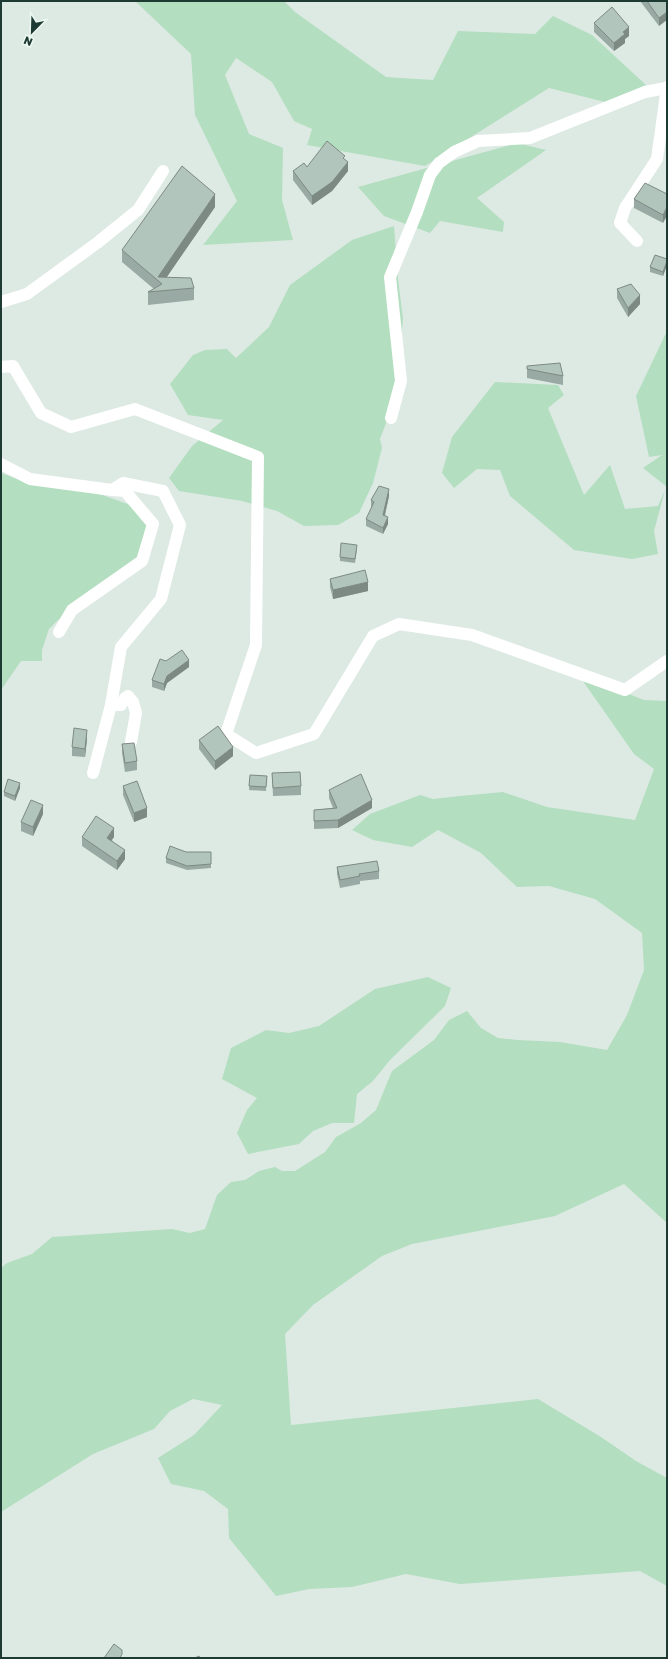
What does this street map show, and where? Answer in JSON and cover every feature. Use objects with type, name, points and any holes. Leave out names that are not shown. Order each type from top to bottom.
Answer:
[{"type":"street","points":[[391,418],[401,381],[390,277],[417,212],[430,175],[438,163],[454,152],[478,141],[530,138],[645,92],[667,88],[657,159],[626,208],[620,223],[637,241]]},
{"type":"street","points":[[1,302],[27,294],[97,243],[138,210],[163,171]]},
{"type":"street","points":[[1,367],[13,366],[41,413],[71,427],[135,409],[258,457],[256,645],[226,734],[256,753],[314,734],[373,636],[399,624],[472,635],[625,690],[667,661]]},
{"type":"street","points":[[1,464],[30,479],[125,491],[153,524],[142,561],[72,610],[58,632]]},
{"type":"street","points":[[93,773],[111,705],[121,647],[161,600],[180,525],[163,491],[123,483],[112,490]]},
{"type":"street","points":[[111,705],[121,705],[128,696],[134,702],[136,712],[131,742]]},
{"type":"green space","points":[[135,1],[284,1],[295,12],[386,77],[433,80],[458,31],[535,34],[553,16],[592,35],[646,85],[605,102],[549,88],[425,166],[307,145],[312,129],[294,121],[272,82],[236,58],[225,75],[249,134],[283,148],[282,200],[293,240],[203,245],[237,201],[195,115],[191,54]]},
{"type":"green space","points":[[517,143],[546,150],[477,198],[504,222],[503,232],[440,221],[430,233],[384,216],[358,187]]},
{"type":"green space","points":[[394,226],[403,319],[396,397],[380,439],[382,448],[373,483],[359,513],[338,525],[304,526],[277,511],[242,501],[179,491],[169,478],[192,446],[223,420],[188,415],[170,384],[193,355],[205,350],[227,349],[236,358],[269,327],[290,285],[352,240]]},
{"type":"green space","points":[[667,331],[667,487],[643,468],[662,455],[649,457],[636,396]]},
{"type":"green space","points":[[495,382],[558,385],[564,395],[548,408],[584,495],[610,465],[625,509],[658,506],[665,490],[654,531],[658,554],[632,559],[574,550],[510,496],[500,470],[477,469],[454,488],[442,473],[452,437]]},
{"type":"green space","points":[[1,473],[34,485],[97,493],[133,506],[147,521],[150,544],[110,588],[58,620],[49,629],[42,650],[42,661],[21,661],[1,690]]},
{"type":"green space","points":[[578,674],[644,700],[667,701],[667,1223],[624,1184],[555,1216],[412,1244],[382,1256],[313,1305],[285,1334],[291,1425],[538,1399],[601,1437],[636,1461],[667,1478],[667,1586],[640,1571],[460,1584],[406,1574],[352,1587],[309,1589],[276,1596],[229,1538],[228,1509],[204,1491],[171,1484],[158,1458],[194,1435],[222,1405],[193,1399],[170,1411],[154,1429],[93,1454],[1,1512],[1,1268],[7,1263],[32,1254],[52,1237],[172,1229],[190,1233],[205,1229],[217,1195],[231,1182],[245,1180],[259,1171],[275,1167],[282,1171],[295,1171],[325,1152],[336,1137],[361,1123],[376,1110],[392,1071],[434,1040],[449,1020],[467,1011],[481,1028],[498,1038],[560,1042],[607,1050],[627,1015],[644,970],[642,933],[595,899],[549,886],[517,887],[481,853],[438,830],[412,847],[373,840],[352,830],[370,814],[420,795],[433,799],[503,792],[547,807],[635,820],[654,769],[634,754]]},
{"type":"green space","points":[[428,977],[451,988],[445,1006],[390,1060],[373,1081],[357,1094],[354,1123],[332,1123],[313,1131],[299,1144],[248,1154],[237,1133],[247,1110],[257,1098],[222,1079],[231,1048],[266,1030],[289,1033],[319,1026],[375,989]]},
{"type":"building","points":[[647,1],[667,1],[667,12],[659,18]]},
{"type":"building","points":[[612,7],[629,27],[623,32],[625,34],[614,43],[594,23]]},
{"type":"building","points":[[327,141],[345,156],[343,158],[348,162],[332,182],[312,196],[293,171],[304,163],[307,167]]},
{"type":"building","points":[[182,166],[215,194],[158,277],[191,278],[194,288],[148,292],[162,284],[122,250]]},
{"type":"building","points":[[645,183],[667,194],[667,207],[663,215],[634,199]]},
{"type":"building","points":[[655,255],[667,259],[663,272],[650,267]]},
{"type":"building","points":[[631,284],[640,295],[628,308],[617,289]]},
{"type":"building","points":[[560,363],[563,376],[527,369],[527,366]]},
{"type":"building","points":[[379,486],[389,489],[383,515],[388,517],[383,528],[366,519],[374,502],[371,500]]},
{"type":"building","points":[[341,543],[357,545],[355,559],[340,557]]},
{"type":"building","points":[[365,570],[368,582],[333,590],[330,579]]},
{"type":"building","points":[[182,650],[189,660],[167,676],[164,684],[152,680],[160,659],[166,661]]},
{"type":"building","points":[[218,726],[233,747],[215,761],[199,740]]},
{"type":"building","points":[[74,728],[87,730],[85,749],[72,747]]},
{"type":"building","points":[[134,743],[137,761],[125,763],[122,744]]},
{"type":"building","points":[[300,772],[301,786],[273,788],[272,773]]},
{"type":"building","points":[[361,774],[372,800],[338,820],[314,821],[314,810],[337,808],[329,790]]},
{"type":"building","points":[[250,775],[267,776],[266,787],[249,786]]},
{"type":"building","points":[[8,779],[20,783],[15,796],[4,792]]},
{"type":"building","points":[[137,781],[147,808],[134,813],[123,786]]},
{"type":"building","points":[[31,800],[43,805],[33,827],[21,822]]},
{"type":"building","points":[[96,816],[114,828],[107,838],[125,850],[117,861],[82,837]]},
{"type":"building","points":[[170,846],[186,852],[211,852],[211,864],[187,866],[166,858]]},
{"type":"building","points":[[377,861],[379,871],[359,874],[360,876],[340,880],[337,867]]},
{"type":"building","points":[[114,1644],[122,1650],[120,1658],[104,1658]]}]
